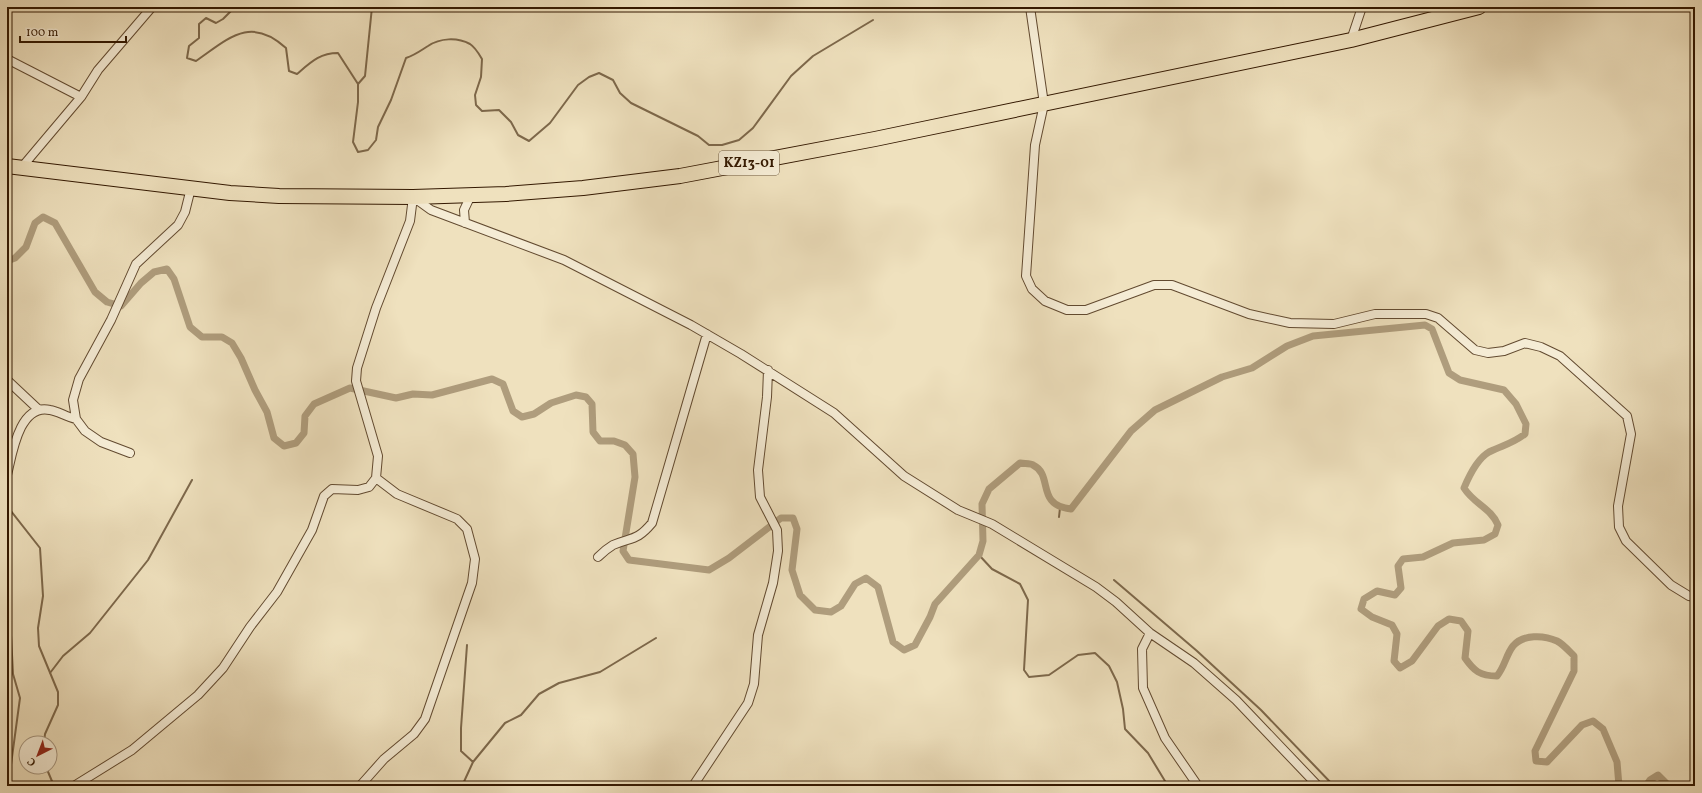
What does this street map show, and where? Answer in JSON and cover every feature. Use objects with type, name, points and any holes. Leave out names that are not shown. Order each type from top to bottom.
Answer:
[{"type":"highway","name":"KZ13-01","points":[[7,166],[191,188],[279,196],[413,197],[583,188],[680,176],[875,139],[1350,40],[1477,7]]},
{"type":"street","points":[[22,167],[81,97],[98,70],[152,7]]},
{"type":"street","points":[[1030,7],[1044,104],[1035,145],[1026,276],[1032,289],[1045,301],[1067,310],[1086,310],[1154,285],[1172,286],[1249,314],[1290,324],[1334,324],[1375,314],[1426,314],[1438,318],[1475,350],[1488,353],[1504,351],[1525,343],[1541,347],[1560,356],[1627,416],[1631,434],[1618,506],[1619,527],[1626,541],[1671,585],[1689,596],[1695,597]]},
{"type":"street","points":[[1350,40],[1362,7]]},
{"type":"street","points":[[7,58],[81,97]]},
{"type":"street","points":[[130,453],[101,442],[85,431],[76,419],[73,400],[79,379],[111,320],[136,264],[178,225],[185,212],[191,188]]},
{"type":"street","points":[[465,223],[464,210],[470,195]]},
{"type":"street","points":[[74,786],[132,750],[198,695],[223,668],[250,627],[277,592],[312,530],[324,496],[332,489],[358,490],[369,487],[376,478],[378,456],[356,381],[357,368],[376,308],[410,221],[413,197],[431,210],[564,260],[707,334],[768,370],[834,413],[904,476],[958,510],[992,524],[1096,587],[1116,602],[1150,633],[1194,663],[1236,700],[1318,786]]},
{"type":"street","points":[[598,557],[612,546],[634,539],[643,534],[652,523],[707,334]]},
{"type":"street","points":[[693,786],[748,704],[754,684],[758,635],[773,583],[778,551],[777,530],[760,497],[758,470],[767,397],[768,370]]},
{"type":"street","points":[[7,380],[39,410]]},
{"type":"street","points":[[7,475],[16,434],[28,417],[39,410],[50,410],[76,419]]},
{"type":"street","points":[[360,786],[384,758],[414,734],[425,720],[472,583],[474,559],[467,529],[457,519],[397,494],[376,478]]},
{"type":"street","points":[[1150,633],[1142,649],[1143,688],[1165,738],[1198,786]]},
{"type":"waterway","points":[[235,7],[223,19],[216,23],[206,18],[199,24],[199,38],[189,46],[187,58],[196,61],[229,39],[240,34],[250,32],[261,33],[273,38],[286,48],[289,71],[297,74],[321,56],[338,53],[358,84],[358,102],[353,142],[358,152],[368,150],[376,140],[378,127],[391,100],[406,58],[438,41],[454,39],[460,40],[474,47],[482,59],[481,77],[475,95],[476,105],[482,111],[499,110],[511,122],[518,135],[529,141],[550,123],[578,85],[589,77],[599,73],[613,80],[620,93],[631,103],[698,136],[709,145],[722,145],[739,140],[753,128],[791,76],[813,56],[873,20]]},
{"type":"waterway","points":[[358,84],[365,76],[372,7]]},
{"type":"waterway","points":[[7,261],[15,258],[26,247],[35,223],[43,217],[55,223],[95,292],[107,302],[121,306],[141,283],[154,272],[167,269],[174,279],[190,327],[202,337],[222,337],[232,343],[241,358],[255,390],[267,412],[274,438],[284,446],[296,443],[304,433],[305,416],[314,404],[350,388],[396,398],[413,394],[432,395],[492,379],[503,384],[513,411],[522,417],[534,414],[551,403],[576,395],[586,397],[592,404],[593,432],[600,441],[614,441],[625,445],[633,454],[635,477],[623,551],[629,560],[709,570],[729,558],[781,518],[793,518],[797,529],[792,570],[800,595],[815,610],[831,612],[841,606],[855,584],[866,578],[878,587],[893,642],[904,650],[915,645],[930,617],[935,604],[979,555],[983,541],[982,504],[989,489],[1020,463],[1032,464],[1039,470],[1043,476],[1046,489],[1053,502],[1071,509],[1131,431],[1155,410],[1222,377],[1252,368],[1287,346],[1313,336],[1425,325],[1432,329],[1449,373],[1460,380],[1504,390],[1516,404],[1526,424],[1525,434],[1485,455],[1474,468],[1464,488],[1495,519],[1498,525],[1495,534],[1484,540],[1453,543],[1423,557],[1403,559],[1398,566],[1401,588],[1395,595],[1377,591],[1364,599],[1361,609],[1372,617],[1392,625],[1397,634],[1394,661],[1400,668],[1412,661],[1438,626],[1449,619],[1461,621],[1468,631],[1465,658],[1478,672],[1486,675],[1497,676],[1513,646],[1522,639],[1540,637],[1559,642],[1574,656],[1574,671],[1535,751],[1536,761],[1547,762],[1582,725],[1593,721],[1603,729],[1617,762],[1619,786]]},
{"type":"waterway","points":[[50,673],[63,656],[90,633],[148,560],[192,480]]},
{"type":"waterway","points":[[7,506],[40,548],[43,596],[38,628],[39,646],[58,692],[58,705],[45,735]]},
{"type":"waterway","points":[[1059,517],[1060,508]]},
{"type":"waterway","points":[[979,555],[992,569],[1020,584],[1028,600],[1024,670],[1029,677],[1049,675],[1078,655],[1095,653],[1109,666],[1117,682],[1123,709],[1125,729],[1148,753],[1168,786]]},
{"type":"waterway","points":[[7,579],[13,674],[20,698],[10,772],[11,786]]},
{"type":"waterway","points":[[1114,580],[1197,651],[1261,710],[1334,786]]},
{"type":"waterway","points":[[462,786],[473,762],[505,723],[521,715],[539,694],[559,683],[600,672],[656,638]]},
{"type":"waterway","points":[[467,645],[461,728],[461,751],[473,762]]},
{"type":"waterway","points":[[49,775],[54,786]]},
{"type":"waterway","points":[[1646,786],[1650,780],[1658,775],[1667,784],[1667,786]]}]
